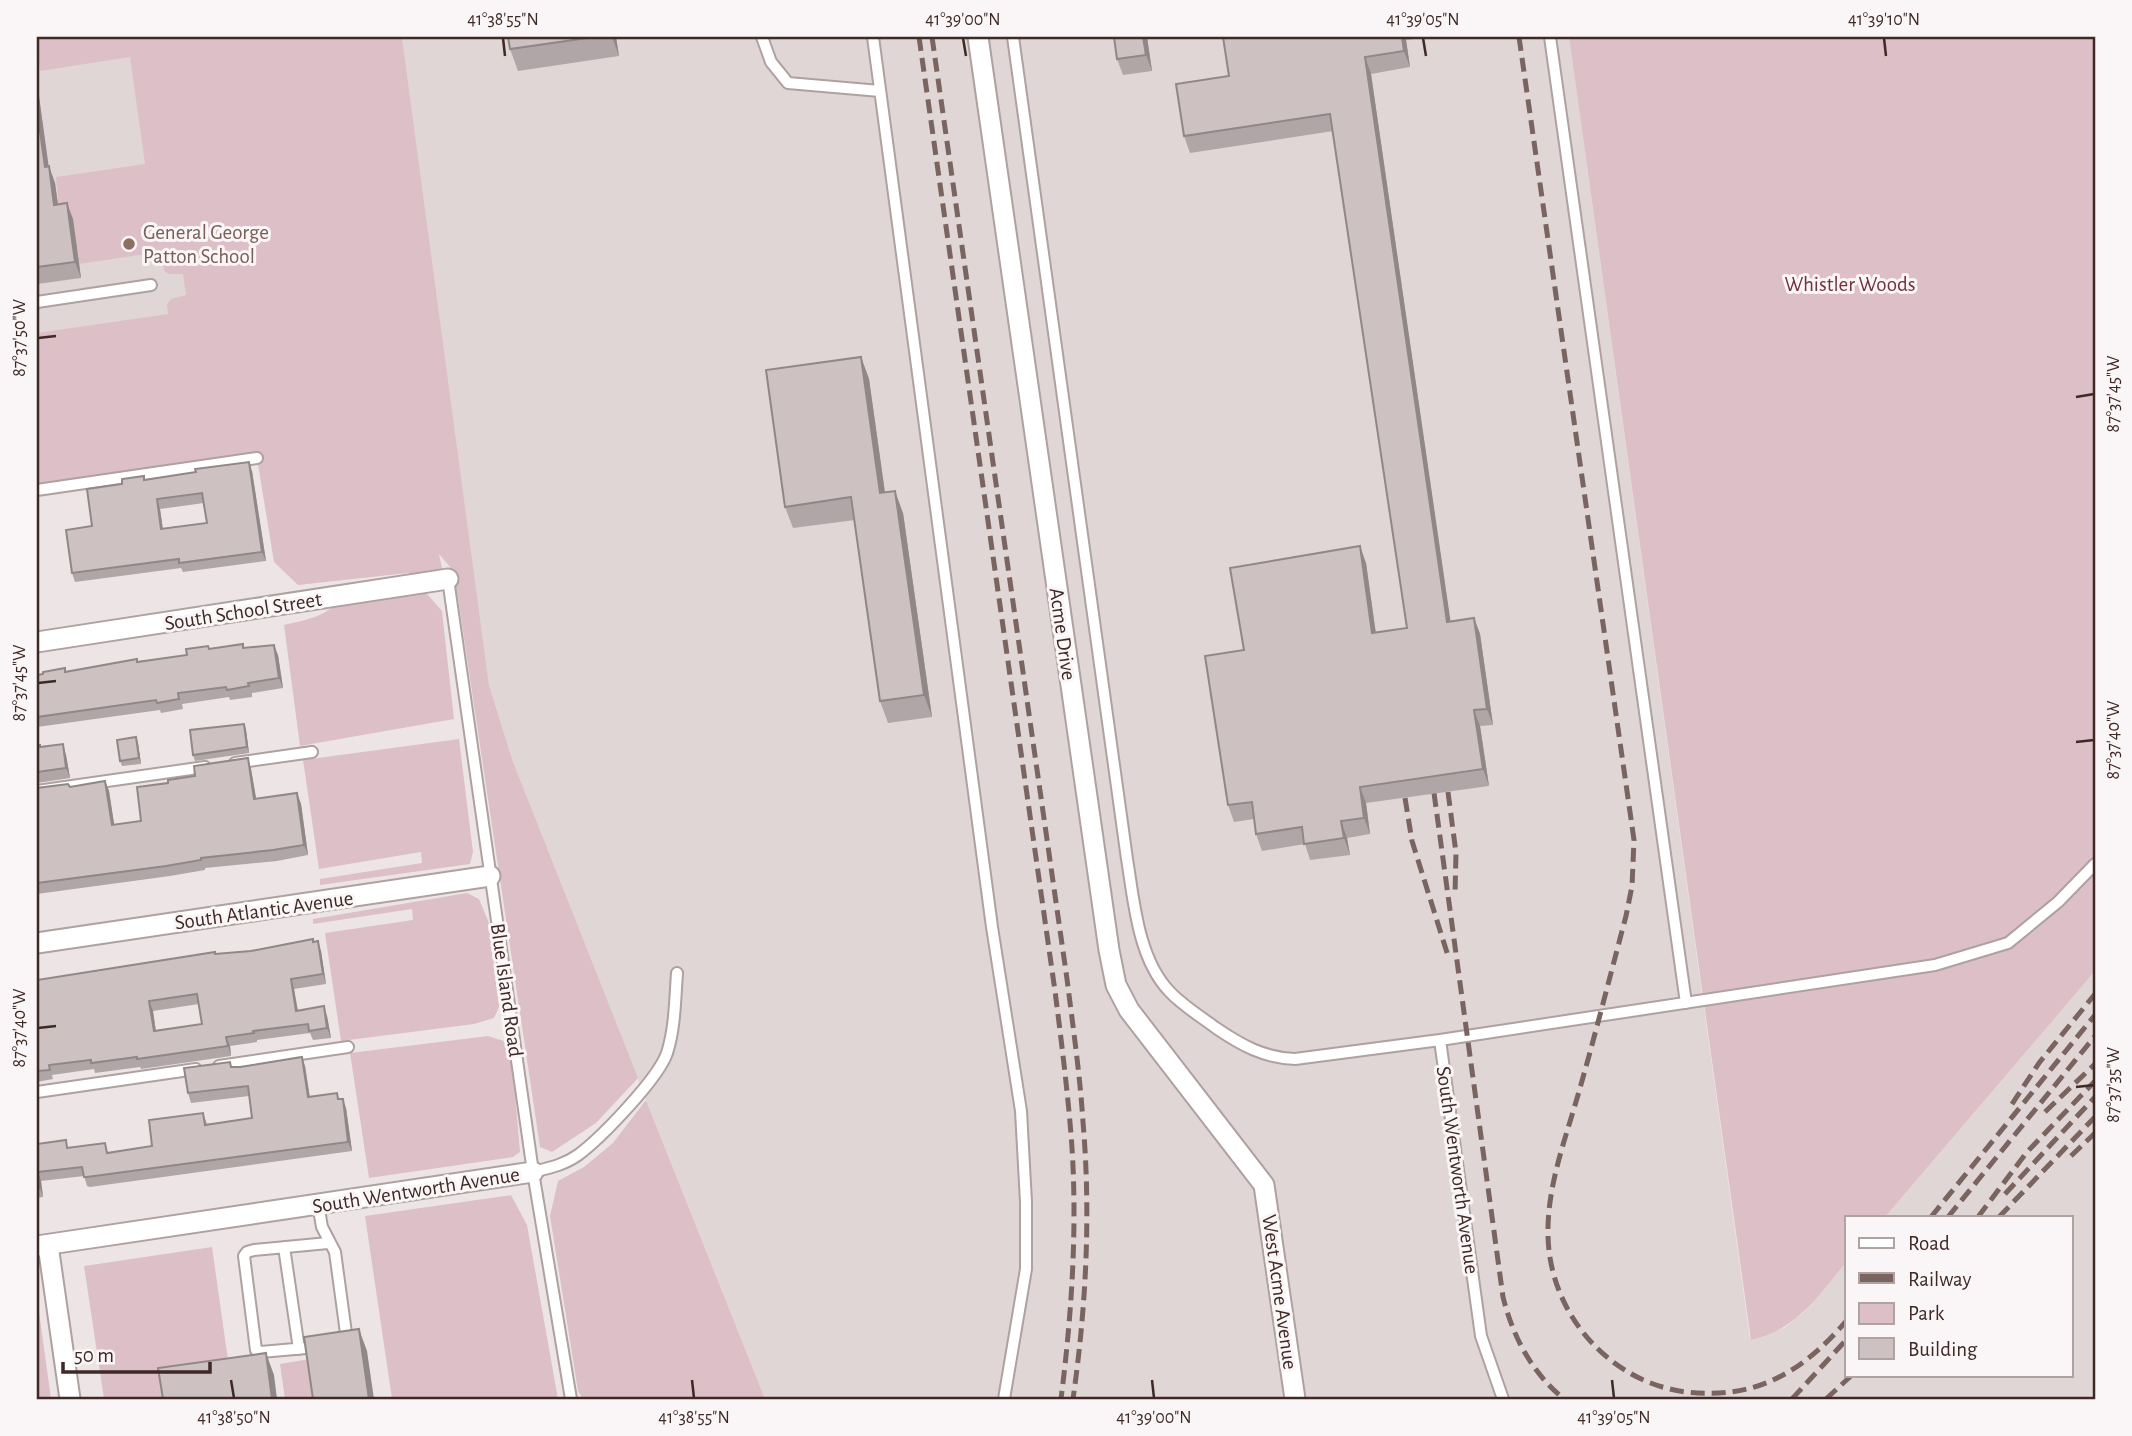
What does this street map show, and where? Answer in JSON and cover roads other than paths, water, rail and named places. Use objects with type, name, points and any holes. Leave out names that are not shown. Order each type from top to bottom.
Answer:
[{"type":"street","name":"Acme Drive","points":[[978,37],[1116,985],[1129,1010],[1264,1185]]},
{"type":"street","name":"South School Street","points":[[37,642],[448,579]]},
{"type":"street","name":"South Atlantic Avenue","points":[[37,943],[490,876]]},
{"type":"street","name":"South Wentworth Avenue","points":[[42,1246],[533,1172]]},
{"type":"street","name":"West Acme Avenue","points":[[1264,1185],[1295,1399]]},
{"type":"street","points":[[42,1246],[71,1399]]},
{"type":"lane","points":[[762,37],[771,62],[788,83],[880,91]]},
{"type":"lane","points":[[873,37],[990,914],[1021,1111],[1026,1202],[1026,1269],[1004,1399]]},
{"type":"lane","name":"South Wentworth Avenue","points":[[1013,37],[1127,859],[1143,939],[1153,969],[1168,990],[1188,1009],[1237,1042],[1259,1053],[1278,1058],[1295,1059],[1440,1040],[1481,1336],[1503,1399]]},
{"type":"lane","points":[[1550,37],[1686,1003]]},
{"type":"lane","points":[[37,302],[151,285]]},
{"type":"lane","points":[[37,490],[257,458]]},
{"type":"lane","name":"Blue Island Road","points":[[448,579],[533,1172],[571,1399]]},
{"type":"lane","points":[[230,763],[312,752]]},
{"type":"lane","points":[[37,791],[216,765]]},
{"type":"lane","points":[[1440,1040],[1935,965],[2008,943],[2058,902],[2095,864]]},
{"type":"lane","name":"South Wentworth Avenue","points":[[533,1172],[559,1166],[577,1156],[625,1110],[653,1075],[665,1057],[673,1034],[677,973]]},
{"type":"lane","points":[[37,1092],[348,1047]]},
{"type":"lane","points":[[318,1204],[322,1227],[335,1252],[345,1333],[339,1342],[328,1346],[261,1353],[256,1350],[244,1256],[254,1250],[328,1243]]},
{"type":"lane","points":[[284,1247],[299,1349]]},
{"type":"railway","points":[[919,37],[1068,1098],[1074,1234],[1071,1300],[1061,1399]]},
{"type":"railway","points":[[932,37],[1067,979],[1080,1087],[1087,1227],[1084,1296],[1073,1399]]},
{"type":"railway","points":[[1519,37],[1634,840],[1632,886],[1626,916],[1550,1199],[1548,1235],[1551,1263],[1559,1291],[1588,1339],[1608,1358],[1632,1374],[1658,1386],[1686,1392],[1734,1391],[1776,1378],[1813,1354],[1845,1322]]},
{"type":"railway","points":[[1448,792],[1456,853],[1455,894]]},
{"type":"railway","points":[[1434,793],[1503,1297],[1512,1326],[1525,1353],[1542,1378],[1564,1399]]},
{"type":"railway","points":[[1405,798],[1412,841],[1449,959]]},
{"type":"railway","points":[[2012,1104],[2039,1063],[2095,994]]},
{"type":"railway","points":[[1932,1216],[2095,1015]]},
{"type":"railway","points":[[1949,1216],[2095,1036]]},
{"type":"railway","points":[[2045,1112],[2095,1064]]},
{"type":"railway","points":[[1979,1216],[2027,1152],[2095,1081]]},
{"type":"railway","points":[[2005,1194],[2095,1097]]},
{"type":"railway","points":[[2000,1216],[2095,1117]]},
{"type":"railway","points":[[2071,1156],[2095,1133]]},
{"type":"railway","points":[[1792,1399],[1845,1341]]},
{"type":"railway","points":[[1826,1399],[1851,1376]]},
{"type":"place","name":"General George Patton School","points":[[129,244]]},
{"type":"park label","name":"Whistler Woods","points":[[1850,284]]}]
